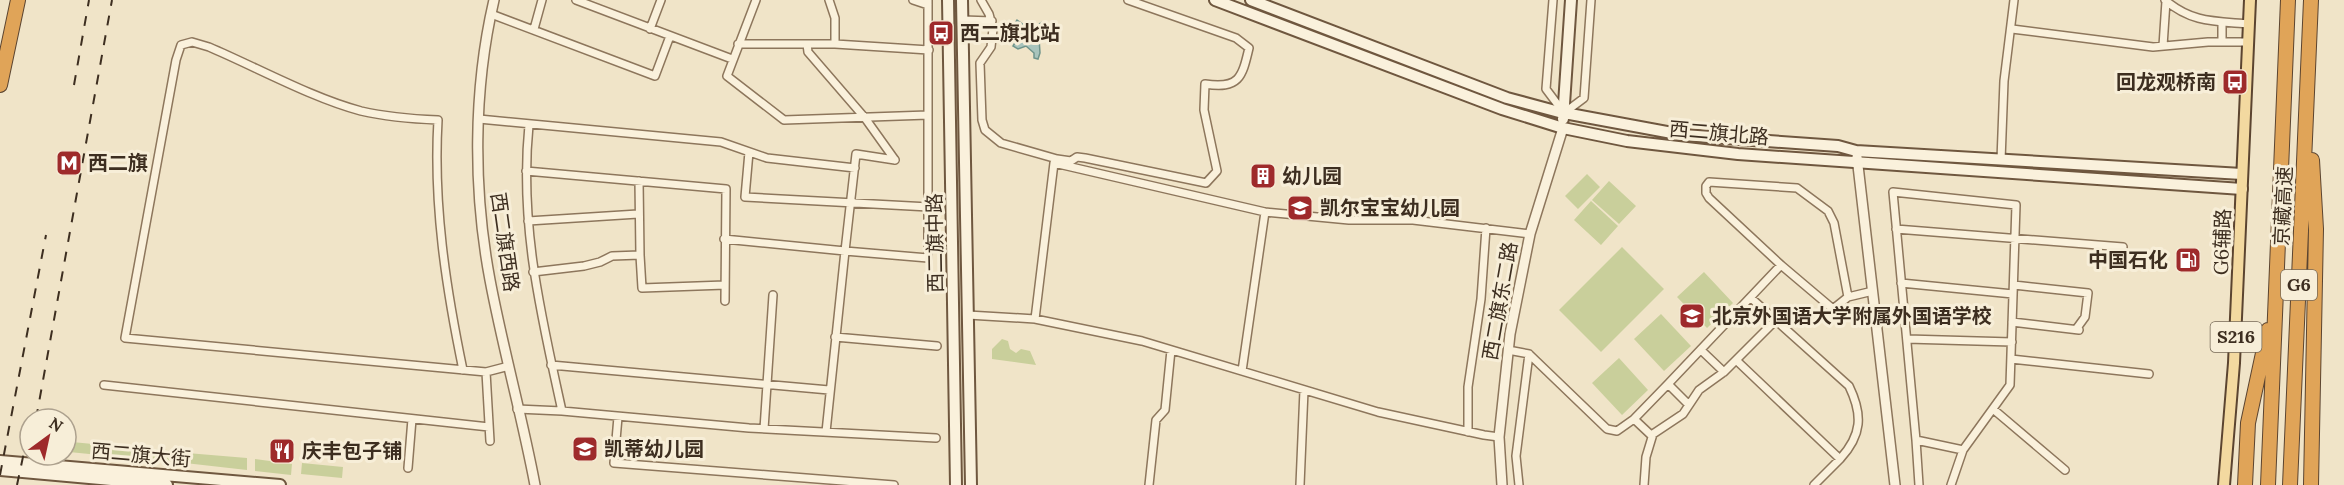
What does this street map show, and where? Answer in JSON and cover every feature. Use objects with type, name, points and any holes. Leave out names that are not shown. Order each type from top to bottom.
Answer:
[{"type":"highway","points":[[0,63],[9,0]]},
{"type":"highway","points":[[0,84],[18,0]]},
{"type":"highway","name":"京藏高速","points":[[2290,485],[2312,0]]},
{"type":"highway","name":"京藏高速","points":[[2268,485],[2288,4]]},
{"type":"highway","points":[[2308,85],[2316,229],[2311,485]]},
{"type":"highway","points":[[2245,485],[2248,423],[2276,292]]},
{"type":"main road","name":"西二旗中路","points":[[948,0],[957,485]]},
{"type":"main road","name":"西二旗中路","points":[[963,0],[971,485]]},
{"type":"main road","name":"西二旗北路","points":[[1215,0],[1502,109],[1563,128],[1627,141],[1684,149],[1857,157],[2001,160],[2242,174]]},
{"type":"main road","name":"西二旗北路","points":[[1251,0],[1269,3],[1506,98],[1564,113],[1683,135],[1838,146],[1857,157],[2242,189]]},
{"type":"main road","points":[[1563,128],[1571,0]]},
{"type":"main road","name":"G6辅路","points":[[2224,485],[2234,363],[2250,0]]},
{"type":"main road","name":"西二旗大街","points":[[0,461],[280,485]]},
{"type":"main road","points":[[0,470],[167,485]]},
{"type":"street","name":"西二旗西路","points":[[494,0],[484,56],[479,119],[482,226],[490,280],[535,485]]},
{"type":"street","points":[[534,29],[542,0]]},
{"type":"street","points":[[576,0],[732,59]]},
{"type":"street","points":[[650,29],[661,0]]},
{"type":"street","points":[[756,0],[732,59],[728,76],[784,120],[928,115]]},
{"type":"street","points":[[829,0],[835,18],[835,44]]},
{"type":"street","points":[[724,239],[928,258],[928,3],[913,0]]},
{"type":"street","points":[[981,0],[992,21],[993,37],[991,47],[980,63],[983,126],[996,139],[1001,143],[1057,159],[1071,161],[1085,158],[1206,183],[1217,171],[1204,110],[1205,84],[1231,86],[1244,70],[1249,48],[1236,38],[1128,0]]},
{"type":"street","points":[[1552,0],[1546,89],[1564,113],[1584,98],[1591,0]]},
{"type":"street","points":[[2001,160],[2004,81],[2014,0]]},
{"type":"street","points":[[2163,46],[2166,1]]},
{"type":"street","points":[[2166,1],[2197,20],[2249,24]]},
{"type":"street","points":[[491,14],[655,76],[670,36]]},
{"type":"street","points":[[963,20],[992,21]]},
{"type":"street","points":[[2222,22],[2222,42]]},
{"type":"street","points":[[2012,29],[2153,47],[2248,42]]},
{"type":"street","points":[[463,370],[443,251],[437,160],[438,120],[397,118],[359,110],[316,94],[209,47],[192,42],[181,45],[176,60],[125,338],[463,370],[486,372],[509,366]]},
{"type":"street","points":[[738,44],[835,44],[929,50]]},
{"type":"street","points":[[807,44],[808,52],[865,118],[895,160],[856,154],[826,432]]},
{"type":"street","points":[[479,119],[721,142],[766,158],[855,168]]},
{"type":"street","points":[[529,125],[526,171],[533,272],[562,411]]},
{"type":"street","name":"西二旗东二路","points":[[1502,485],[1499,437],[1508,350],[1530,234],[1563,128]]},
{"type":"street","points":[[749,152],[745,197],[929,207]]},
{"type":"street","points":[[1857,157],[1895,485]]},
{"type":"street","points":[[1035,319],[1054,163],[1266,212],[1349,220],[1413,220],[1530,234]]},
{"type":"street","points":[[526,171],[726,189],[725,301]]},
{"type":"street","points":[[639,181],[638,214],[642,288],[725,285]]},
{"type":"street","points":[[1848,297],[1834,223],[1827,211],[1797,188],[1709,182],[1706,186],[1706,193],[1709,198],[1781,265],[1833,309],[1848,297],[1873,291]]},
{"type":"street","points":[[1919,485],[1893,192],[2016,205],[2010,385],[1963,450],[1951,485]]},
{"type":"street","points":[[1242,371],[1266,212]]},
{"type":"street","points":[[528,221],[638,214]]},
{"type":"street","points":[[1468,432],[1468,387],[1481,299],[1486,228]]},
{"type":"street","points":[[1896,229],[2123,248]]},
{"type":"street","points":[[533,272],[584,266],[612,256],[640,255]]},
{"type":"street","points":[[1508,350],[1529,354],[1610,430],[1620,431],[1781,265]]},
{"type":"street","points":[[1901,284],[2013,294]]},
{"type":"street","points":[[2012,322],[2078,329],[2085,317],[2088,293],[2013,285]]},
{"type":"street","points":[[764,429],[773,295]]},
{"type":"street","points":[[1751,298],[1849,386],[1855,397],[1859,422],[1850,447],[1814,485]]},
{"type":"street","points":[[968,315],[1035,319],[1143,341],[1378,412],[1499,437]]},
{"type":"street","points":[[1644,485],[1646,457],[1652,436],[1659,428],[1680,417],[1701,387],[1724,372],[1776,320]]},
{"type":"street","points":[[835,338],[937,346]]},
{"type":"street","points":[[1907,339],[2012,342]]},
{"type":"street","points":[[1149,485],[1156,420],[1165,410],[1171,350]]},
{"type":"street","points":[[1701,350],[1724,372]]},
{"type":"street","points":[[1520,485],[1516,456],[1529,354]]},
{"type":"street","points":[[2011,359],[2149,374]]},
{"type":"street","points":[[1737,360],[1840,459]]},
{"type":"street","points":[[551,365],[829,390]]},
{"type":"street","points":[[486,372],[490,441]]},
{"type":"street","points":[[1668,384],[1689,405]]},
{"type":"street","points":[[104,385],[489,427]]},
{"type":"street","points":[[1300,485],[1304,390]]},
{"type":"street","points":[[1993,408],[2065,470]]},
{"type":"street","points":[[517,409],[764,429],[936,438]]},
{"type":"street","points":[[618,417],[614,463],[894,485]]},
{"type":"street","points":[[408,468],[412,419]]},
{"type":"street","points":[[1634,419],[1652,436]]},
{"type":"street","points":[[1916,440],[1963,450]]},
{"type":"green space","points":[[1587,174],[1600,187],[1578,209],[1565,196]]},
{"type":"green space","points":[[1609,181],[1636,206],[1619,224],[1592,200]]},
{"type":"green space","points":[[1591,201],[1618,226],[1601,245],[1574,220]]},
{"type":"green space","points":[[1622,247],[1664,289],[1601,352],[1559,310]]},
{"type":"green space","points":[[1704,272],[1733,303],[1707,328],[1677,297]]},
{"type":"green space","points":[[1661,314],[1691,346],[1664,371],[1634,339]]},
{"type":"green space","points":[[1002,339],[1008,341],[1010,349],[1016,353],[1021,349],[1030,351],[1036,365],[992,359],[992,349]]},
{"type":"green space","points":[[1619,358],[1648,390],[1622,415],[1592,383]]},
{"type":"green space","points":[[78,443],[145,449],[140,459],[78,453]]},
{"type":"green space","points":[[155,449],[180,451],[175,462],[152,460]]},
{"type":"green space","points":[[187,453],[247,458],[247,470],[185,463]]},
{"type":"green space","points":[[255,459],[292,464],[291,475],[255,471]]},
{"type":"green space","points":[[302,463],[343,467],[342,478],[301,474]]},
{"type":"water","points":[[1017,20],[1027,27],[1034,28],[1042,22],[1046,24],[1039,38],[1038,59],[1034,58],[1034,53],[1026,46],[1018,49],[1013,46],[1020,34],[1015,23]]},
{"type":"railway","points":[[74,85],[89,0]]},
{"type":"railway","points":[[38,407],[112,0]]},
{"type":"railway","points":[[0,475],[46,235]]},
{"type":"railway","points":[[17,485],[21,467]]},
{"type":"place","name":"西二旗北站","points":[[941,33]]},
{"type":"place","name":"回龙观桥南","points":[[2235,82]]},
{"type":"place","name":"西二旗","points":[[69,163]]},
{"type":"place","name":"幼儿园","points":[[1263,176]]},
{"type":"place","name":"凯尔宝宝幼儿园","points":[[1300,208]]},
{"type":"place","name":"中国石化","points":[[2188,260]]},
{"type":"place","name":"北京外国语大学附属外国语学校","points":[[1692,316]]},
{"type":"place","name":"凯蒂幼儿园","points":[[585,449]]},
{"type":"place","name":"庆丰包子铺","points":[[282,451]]}]
